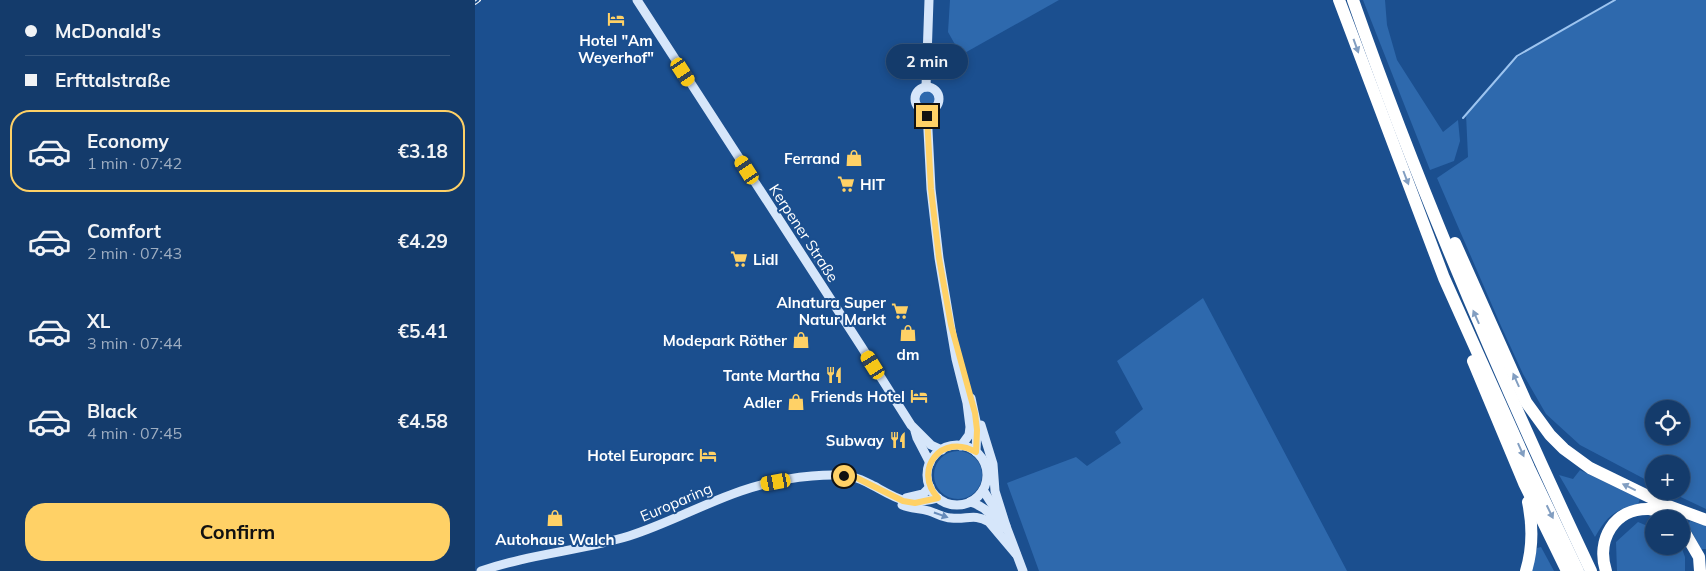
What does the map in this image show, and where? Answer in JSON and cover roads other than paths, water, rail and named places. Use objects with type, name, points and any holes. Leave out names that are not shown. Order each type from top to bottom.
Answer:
[{"type":"highway","points":[[1339,0],[1444,278],[1485,394],[1523,483],[1567,571]]},
{"type":"highway","points":[[1353,0],[1402,132],[1474,313],[1591,571]]},
{"type":"highway","points":[[1402,132],[1429,184],[1526,402],[1539,423],[1564,450],[1590,468],[1666,505],[1693,517],[1706,520]]},
{"type":"highway","points":[[1444,278],[1529,468],[1578,571]]},
{"type":"highway","points":[[1523,483],[1531,515],[1532,537],[1526,571]]},
{"type":"highway","points":[[1557,498],[1600,571]]},
{"type":"highway","points":[[1606,571],[1602,559],[1605,538],[1618,520],[1629,512],[1643,509],[1655,510]]},
{"type":"highway","points":[[1690,542],[1699,557],[1700,571]]},
{"type":"street","name":"Kerpener Straße","points":[[637,0],[915,431],[931,445],[942,450]]},
{"type":"street","points":[[926,87],[929,0]]},
{"type":"street","points":[[926,87],[935,90],[939,100],[936,106],[927,111],[917,106],[915,99],[917,92],[926,87]]},
{"type":"street","points":[[927,111],[931,189],[937,248],[955,359],[967,403],[970,427],[968,437],[961,446]]},
{"type":"street","points":[[951,325],[975,413],[977,430],[976,452]]},
{"type":"street","points":[[975,413],[981,425],[993,464],[995,492],[1013,550]]},
{"type":"street","name":"Kerpener Straße","points":[[915,431],[930,463]]},
{"type":"street","points":[[961,446],[976,452],[983,460],[987,469],[987,480],[983,490],[971,502],[953,505],[938,498],[930,487],[928,479],[930,463],[942,450],[961,446]]},
{"type":"street","name":"Europaring","points":[[481,571],[516,561],[587,547],[628,536],[666,523],[741,491],[764,484],[812,476],[844,476],[855,477],[881,490]]},
{"type":"street","points":[[881,490],[904,498],[923,494],[930,487]]},
{"type":"street","points":[[881,490],[891,499],[914,509],[925,510],[951,518],[973,516],[984,518],[1013,550]]},
{"type":"street","points":[[881,490],[903,501],[915,503],[938,498]]},
{"type":"street","points":[[983,490],[1006,526]]},
{"type":"street","points":[[971,502],[983,508],[995,518],[1023,571]]},
{"type":"waterway","points":[[1463,118],[1517,56],[1615,0]]},
{"type":"railway","points":[[475,3],[479,0]]},
{"type":"place","name":"Hotel \"Am Weyerhof\"","points":[[616,19]]},
{"type":"place","name":"Ferrand","points":[[854,158]]},
{"type":"place","name":"HIT","points":[[846,184]]},
{"type":"place","name":"Lidl","points":[[739,259]]},
{"type":"place","name":"Alnatura Super Natur Markt","points":[[900,311]]},
{"type":"place","name":"dm","points":[[908,333]]},
{"type":"place","name":"Modepark Röther","points":[[801,340]]},
{"type":"place","name":"Tante Martha","points":[[834,375]]},
{"type":"place","name":"Friends Hotel","points":[[919,396]]},
{"type":"place","name":"Adler","points":[[796,402]]},
{"type":"place","name":"Subway","points":[[898,440]]},
{"type":"place","name":"Hotel Europarc","points":[[708,455]]},
{"type":"place","name":"Autohaus Walch","points":[[555,518]]}]
